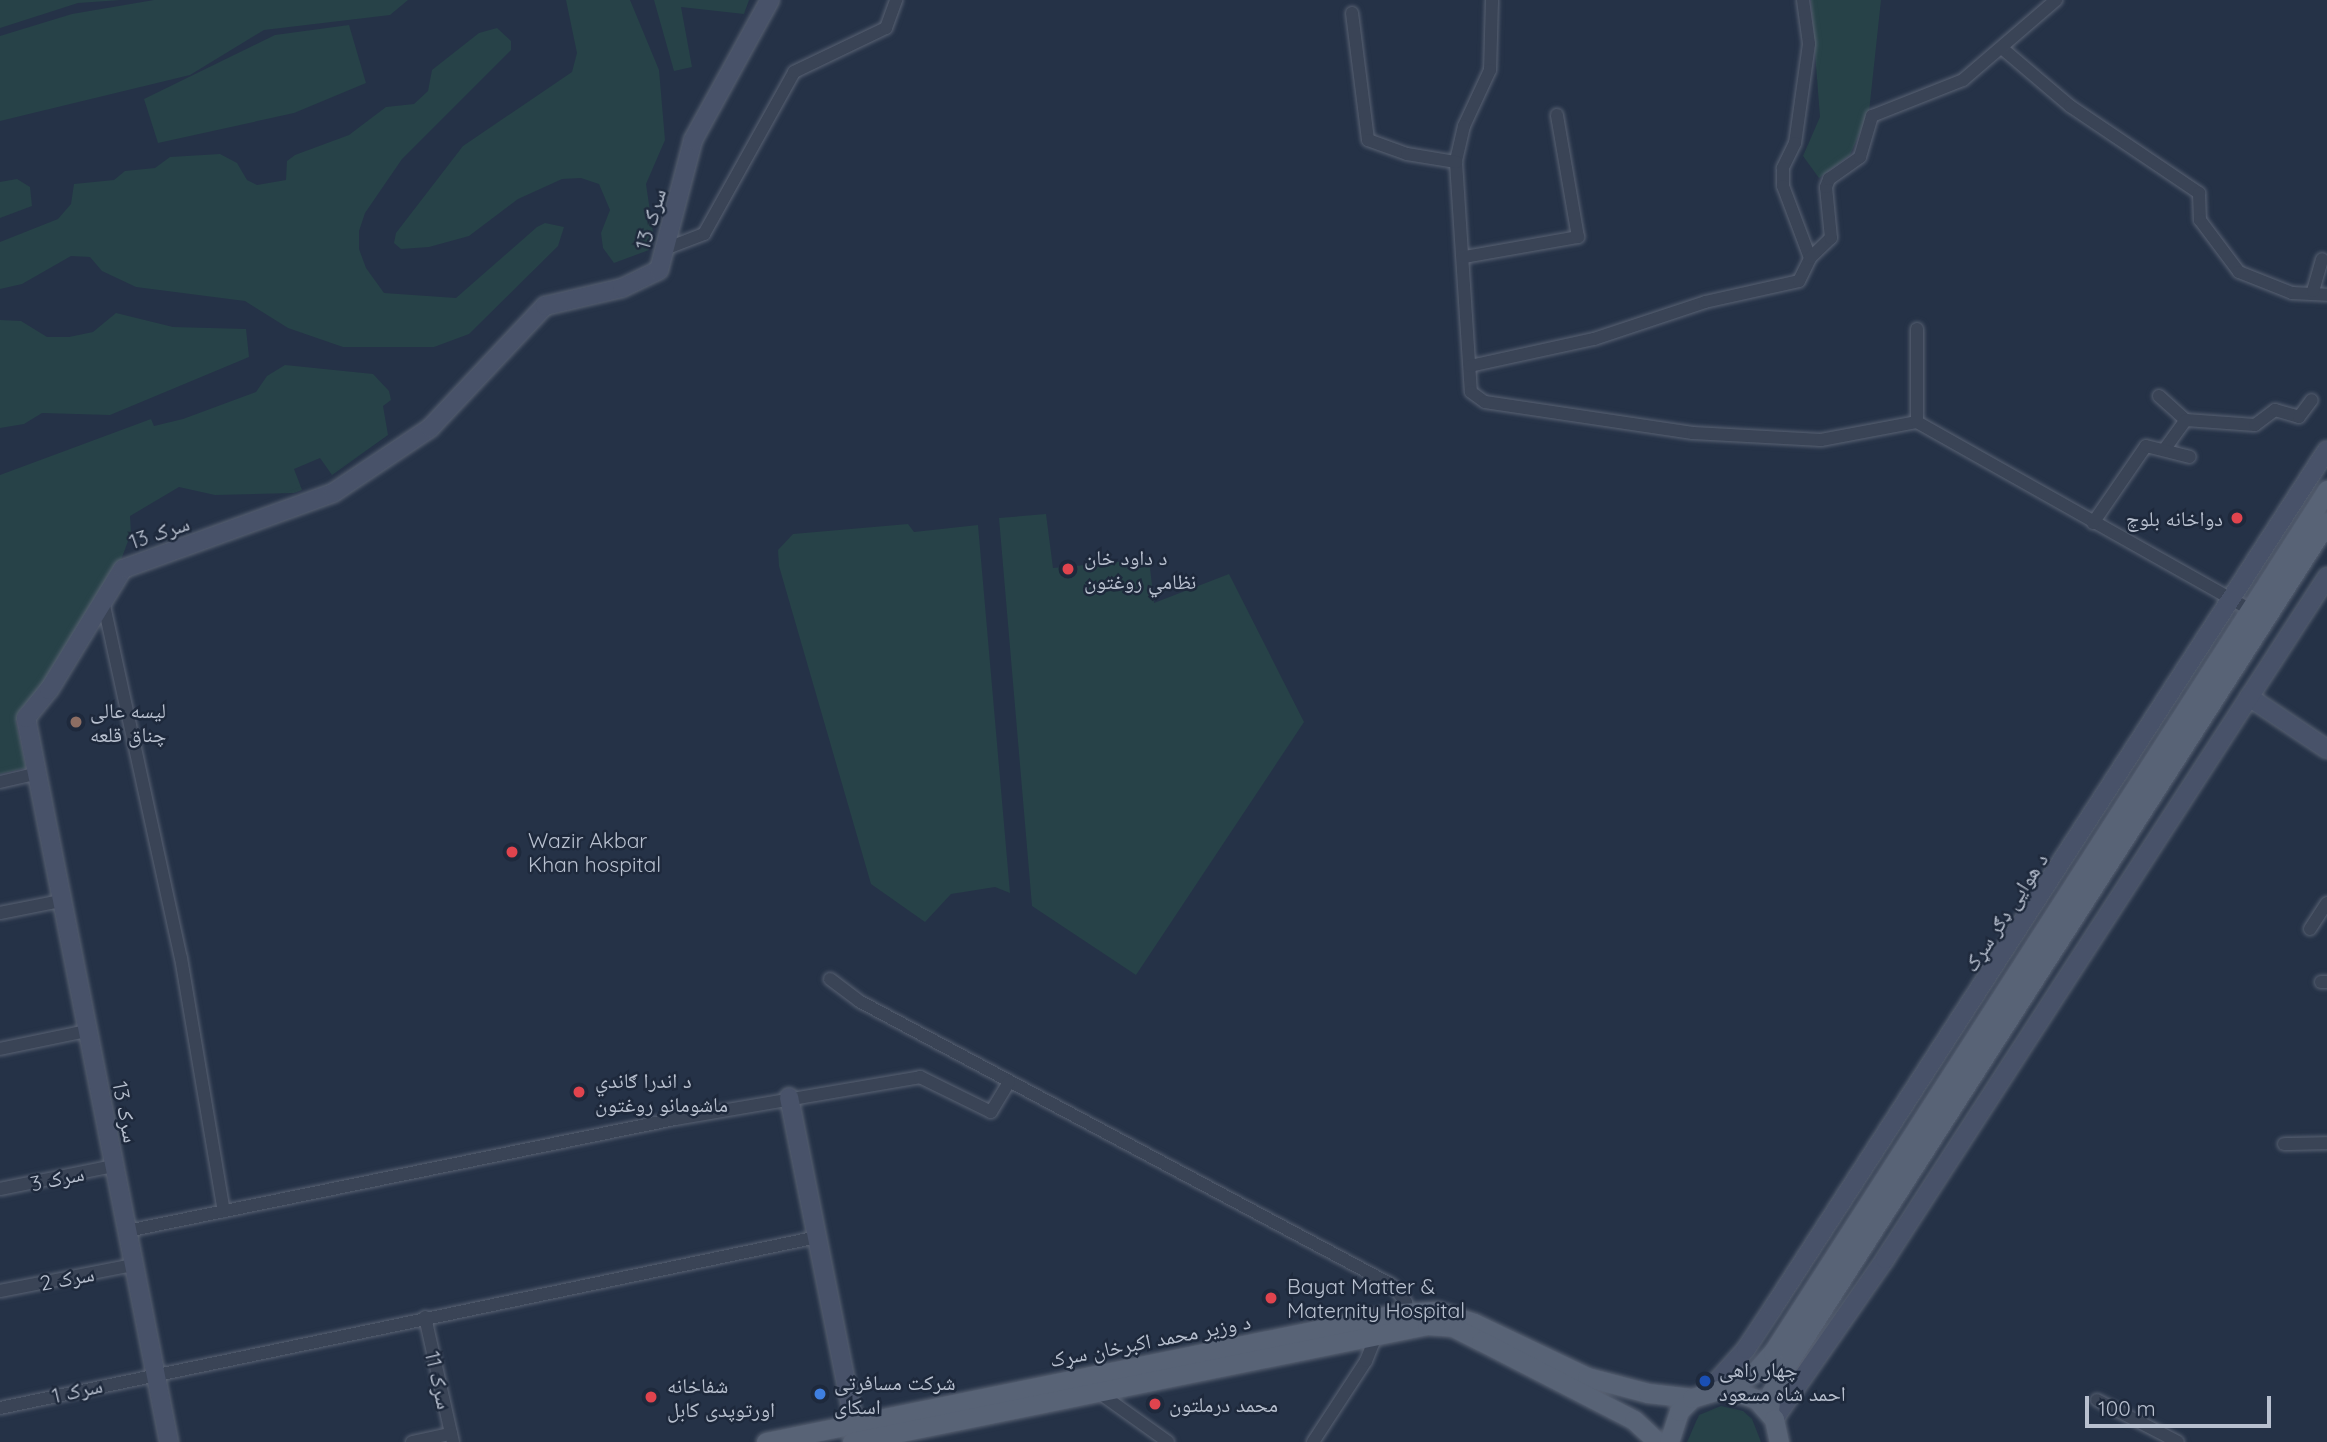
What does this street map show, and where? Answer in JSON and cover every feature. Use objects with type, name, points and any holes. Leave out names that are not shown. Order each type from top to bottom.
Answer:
[{"type":"main road","points":[[1669,1442],[1679,1411],[1708,1392],[1753,1374],[1773,1352],[2327,490]]},
{"type":"main road","points":[[1777,1428],[1771,1393],[1789,1361],[2327,522]]},
{"type":"main road","name":"د وزیر محمد اکبرخان سړک","points":[[766,1442],[855,1437],[897,1430],[1092,1382],[1450,1313],[1587,1377],[1648,1393],[1708,1392],[1749,1395],[1777,1428]]},
{"type":"main road","name":"د وزیر محمد اکبرخان سړک","points":[[1092,1382],[1377,1334],[1409,1320],[1453,1327],[1634,1420],[1658,1442]]},
{"type":"street","name":"سرک 13","points":[[169,1442],[60,901],[26,718],[123,569],[321,498],[391,457],[430,428],[545,306],[639,282],[659,270],[692,140],[770,0]]},
{"type":"street","points":[[665,249],[704,234],[794,72],[886,28],[896,0]]},
{"type":"street","points":[[1492,0],[1490,70],[1464,126],[1455,162],[1464,257],[1471,392],[1485,402],[1693,433],[1821,440],[1917,422],[2250,610]]},
{"type":"street","points":[[1803,0],[1809,44],[1795,143],[1783,167],[1783,186],[1810,258]]},
{"type":"street","points":[[2003,49],[2056,0]]},
{"type":"street","points":[[1352,13],[1368,139],[1407,154],[1455,162]]},
{"type":"street","points":[[1470,366],[1594,338],[1705,302],[1778,288],[1799,281],[1810,258],[1831,238],[1826,187],[1829,179],[1860,157],[1872,116],[1963,80],[1996,47],[2003,49],[2070,106],[2199,193],[2200,220],[2239,272],[2292,293],[2313,291],[2327,295]]},
{"type":"street","points":[[1464,257],[1578,237],[1557,115]]},
{"type":"street","points":[[2313,291],[2322,259]]},
{"type":"street","points":[[1917,329],[1917,422]]},
{"type":"street","points":[[2160,397],[2186,420],[2255,425],[2274,411],[2299,417],[2312,400]]},
{"type":"street","points":[[2164,450],[2186,420]]},
{"type":"street","points":[[2093,523],[2146,446],[2190,457]]},
{"type":"street","name":"د هوایی ډګر سړک","points":[[1708,1392],[1746,1349],[1787,1287],[2327,450]]},
{"type":"street","points":[[1777,1428],[1811,1370],[2327,577]]},
{"type":"street","points":[[103,601],[181,958],[224,1211]]},
{"type":"street","points":[[2249,697],[2327,749]]},
{"type":"street","points":[[0,782],[36,775]]},
{"type":"street","points":[[0,913],[60,901]]},
{"type":"street","points":[[2310,929],[2327,903]]},
{"type":"street","points":[[830,979],[859,1001],[1392,1285],[1406,1302],[1409,1320]]},
{"type":"street","points":[[0,1049],[87,1031]]},
{"type":"street","points":[[127,1231],[789,1097],[920,1077],[991,1112],[1009,1082]]},
{"type":"street","points":[[789,1097],[855,1437]]},
{"type":"street","points":[[2284,1144],[2327,1143]]},
{"type":"street","name":"سرک 3","points":[[0,1189],[113,1166]]},
{"type":"street","name":"سرک 1","points":[[0,1408],[154,1373],[818,1237]]},
{"type":"street","name":"سرک 2","points":[[0,1291],[134,1265]]},
{"type":"street","name":"سرک 11","points":[[425,1317],[452,1438]]},
{"type":"street","points":[[1313,1442],[1366,1361],[1377,1334]]},
{"type":"street","points":[[1092,1382],[1168,1442]]},
{"type":"street","points":[[2096,1400],[2178,1442]]},
{"type":"street","points":[[412,1442],[452,1438]]},
{"type":"green space","points":[[0,0],[121,0],[78,3],[0,28]]},
{"type":"green space","points":[[154,0],[408,0],[390,15],[264,30],[190,75],[0,121],[0,36],[72,14]]},
{"type":"green space","points":[[566,0],[630,0],[659,70],[665,140],[646,184],[653,232],[649,250],[614,263],[603,248],[601,233],[610,210],[599,184],[581,178],[562,179],[518,199],[469,236],[429,247],[401,249],[394,243],[396,233],[463,146],[572,72],[577,53]]},
{"type":"green space","points":[[654,0],[749,0],[744,14],[681,7],[692,67],[674,71]]},
{"type":"green space","points":[[1811,0],[1881,0],[1869,112],[1850,155],[1819,178],[1803,156],[1820,117]]},
{"type":"green space","points":[[349,25],[366,83],[294,113],[158,143],[144,99],[275,35]]},
{"type":"green space","points":[[497,28],[511,41],[511,50],[402,159],[365,213],[359,231],[359,249],[366,268],[384,293],[456,298],[537,227],[545,223],[564,227],[558,246],[469,334],[434,347],[343,347],[288,328],[245,301],[136,287],[102,271],[90,257],[71,256],[22,284],[0,289],[0,242],[58,219],[71,204],[74,184],[114,180],[125,171],[155,168],[170,157],[220,154],[237,163],[247,180],[257,185],[286,180],[287,161],[295,155],[349,135],[386,107],[414,104],[428,91],[432,70],[479,33]]},
{"type":"green space","points":[[17,179],[30,187],[32,206],[0,218],[0,182]]},
{"type":"green space","points":[[116,313],[173,327],[246,329],[249,357],[110,415],[42,413],[24,424],[0,428],[0,320],[21,321],[47,337],[69,337],[93,332]]},
{"type":"green space","points":[[285,365],[373,374],[389,391],[391,400],[383,406],[388,435],[332,475],[320,458],[294,469],[302,490],[294,493],[215,495],[179,487],[130,516],[131,533],[121,560],[38,692],[21,709],[16,722],[26,768],[0,774],[0,475],[151,419],[154,426],[183,419],[256,392],[267,376]]},
{"type":"green space","points":[[1046,514],[1053,568],[1149,559],[1154,603],[1229,574],[1304,722],[1136,975],[1032,906],[999,518]]},
{"type":"green space","points":[[908,524],[914,532],[978,525],[1010,893],[995,887],[951,894],[925,922],[871,884],[779,566],[778,550],[793,534]]},
{"type":"green space","points":[[1721,1406],[1743,1411],[1752,1419],[1761,1442],[1687,1442],[1699,1415]]},
{"type":"place","name":"دواخانه بلوچ","points":[[2237,518]]},
{"type":"place","name":"د داود خان نظامي روغتون","points":[[1068,569]]},
{"type":"place","name":"لیسه عالی چناق قلعه","points":[[76,722]]},
{"type":"place","name":"Wazir Akbar Khan hospital","points":[[512,852]]},
{"type":"place","name":"د اندرا ګاندي ماشومانو روغتون","points":[[579,1092]]},
{"type":"place","name":"Bayat Matter & Maternity Hospital","points":[[1271,1298]]},
{"type":"place","name":"چهار راهی احمد شاه مسعود","points":[[1705,1381]]},
{"type":"place","name":"شرکت مسافرتی اسکای","points":[[820,1394]]},
{"type":"place","name":"شفاخانه اورتوپدی کابل","points":[[651,1397]]},
{"type":"place","name":"محمد درملتون","points":[[1155,1404]]}]
